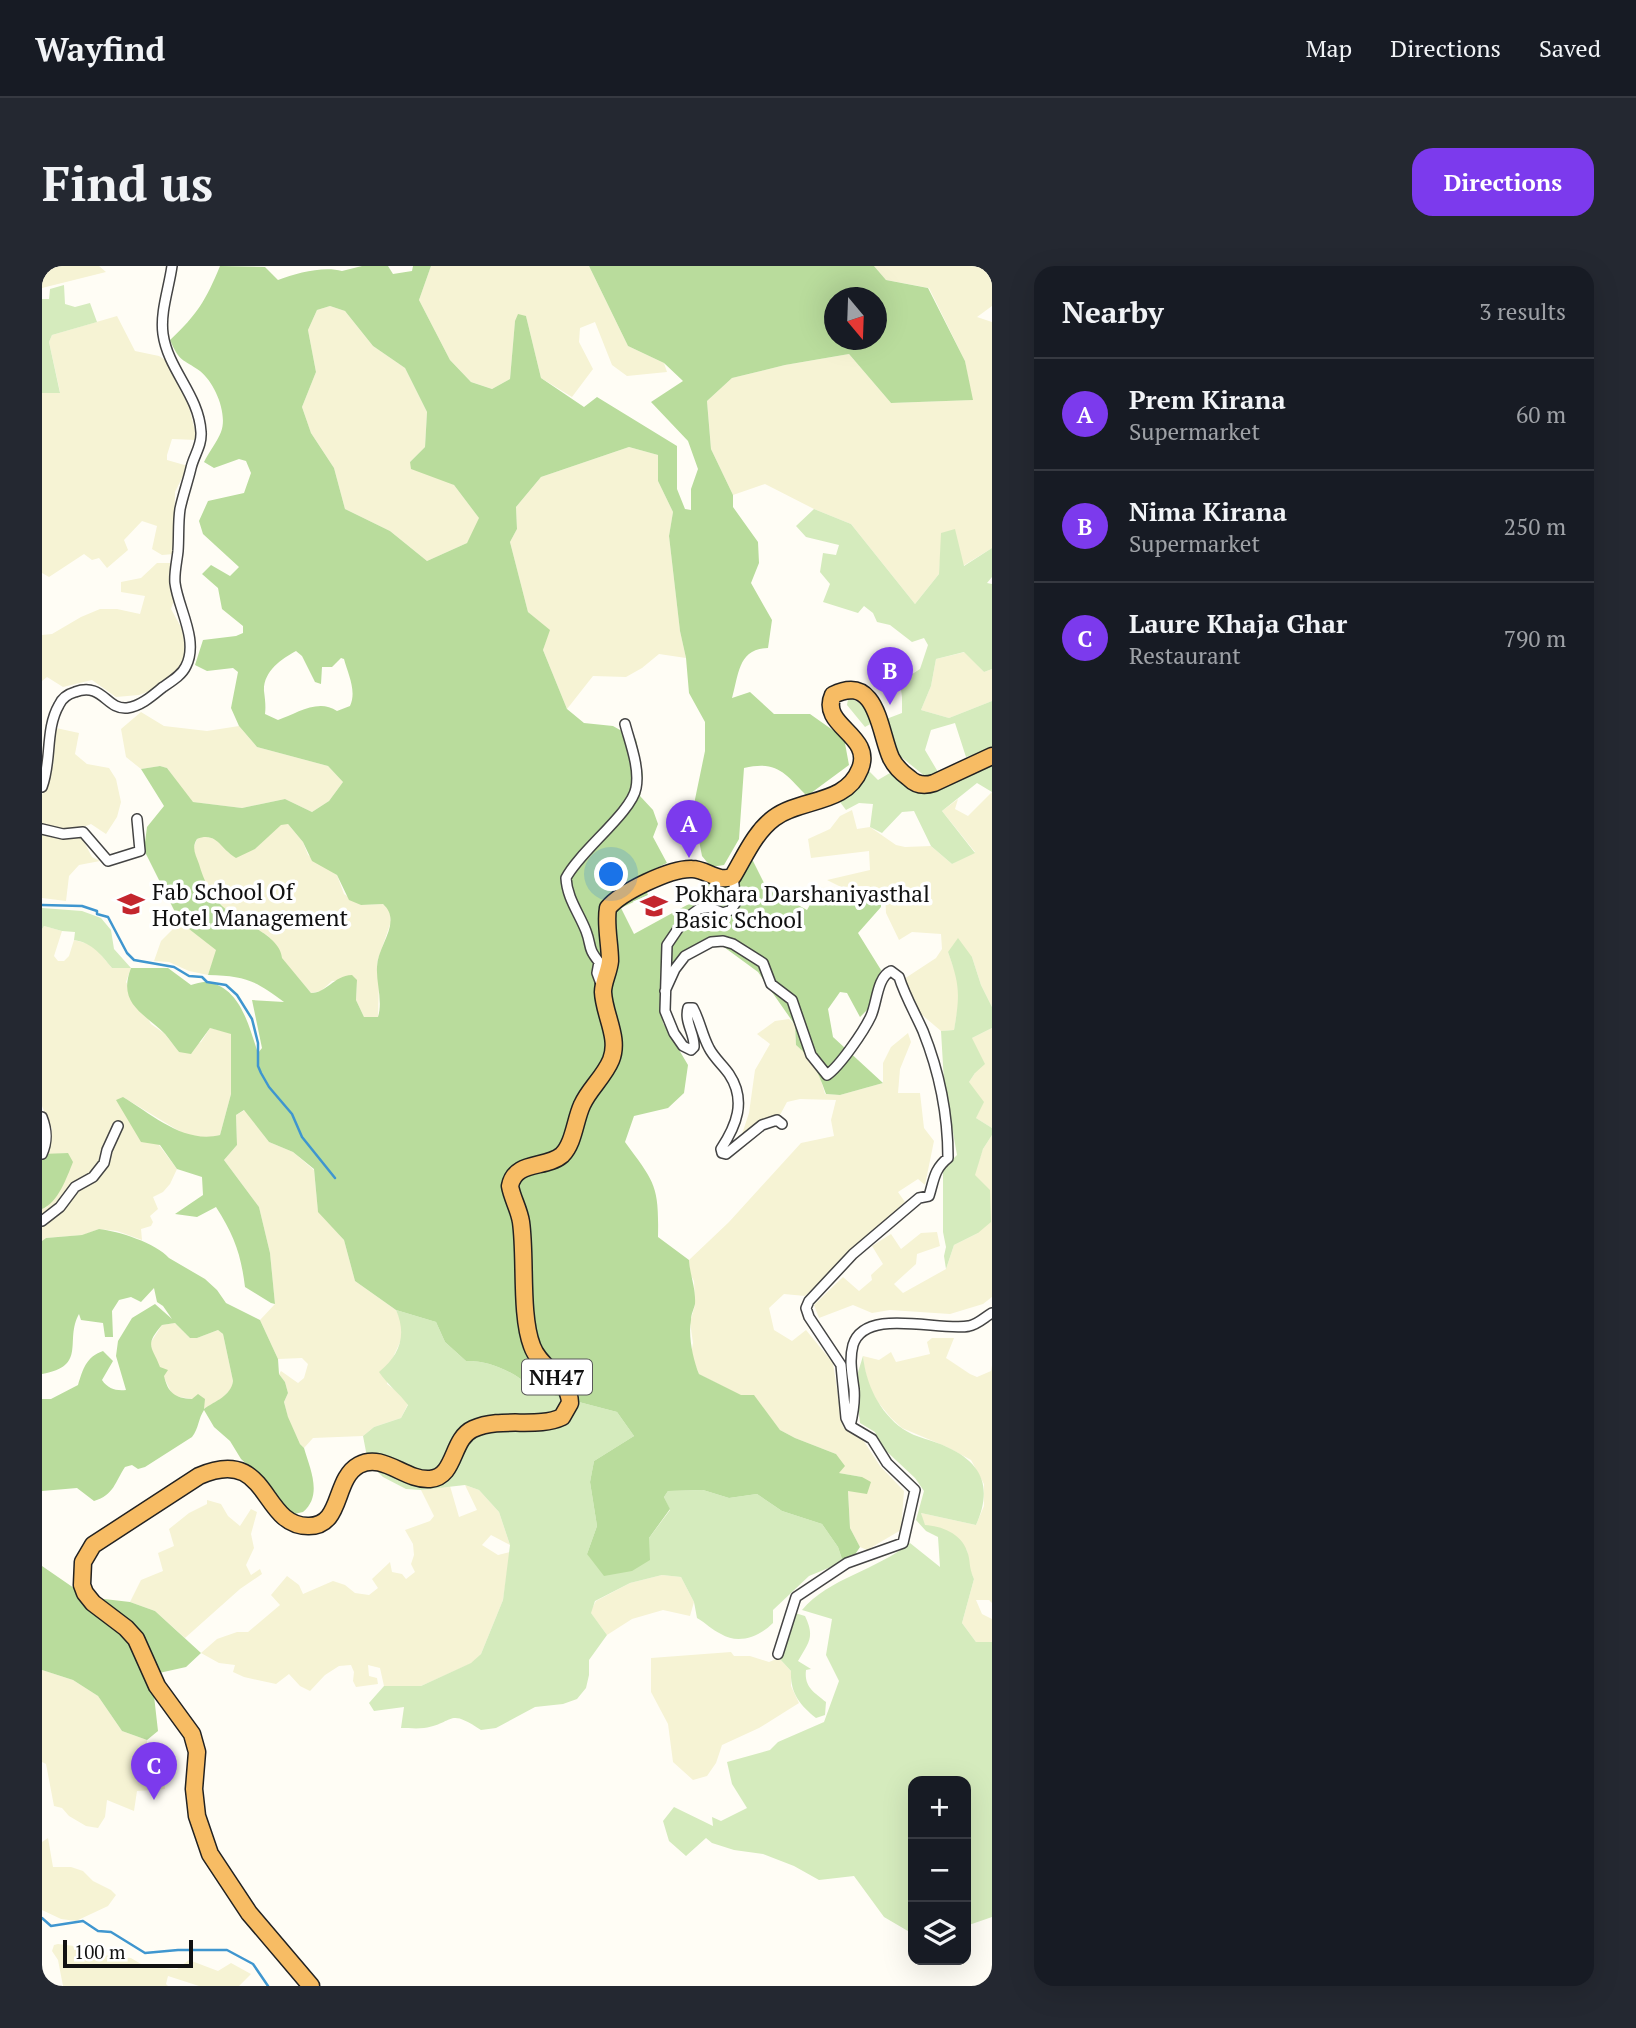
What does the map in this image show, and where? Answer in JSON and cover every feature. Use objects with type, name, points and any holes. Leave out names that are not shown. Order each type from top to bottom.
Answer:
[{"type":"highway","points":[[733,876],[756,837],[772,820],[789,810],[837,793],[854,781],[862,763],[862,756],[857,741],[834,718],[830,710],[829,703],[833,695],[849,689],[862,693],[870,701],[879,718],[892,760],[915,783],[934,783],[992,755]]},
{"type":"highway","name":"NH47","points":[[311,1986],[250,1913],[210,1854],[197,1816],[194,1789],[197,1752],[192,1734],[157,1686],[136,1639],[85,1593],[80,1577],[86,1554],[101,1538],[214,1469],[231,1468],[245,1473],[289,1520],[301,1526],[317,1526],[328,1519],[346,1477],[360,1464],[381,1462],[413,1477],[437,1477],[448,1467],[460,1440],[472,1429],[513,1421],[552,1421],[566,1413],[570,1403],[568,1391],[537,1356],[531,1343],[521,1222],[510,1186],[511,1180],[520,1170],[548,1162],[563,1154],[582,1105],[608,1066],[614,1049],[603,989],[610,964],[607,911],[615,900],[667,874],[686,869],[699,870],[724,879],[733,876]]},
{"type":"street","points":[[42,787],[49,765],[54,716],[60,702],[69,694],[82,689],[93,689],[117,707],[125,708],[141,704],[180,675],[187,665],[189,641],[175,583],[180,508],[202,433],[190,392],[178,374],[163,334],[162,319],[172,266]]},
{"type":"street","points":[[603,989],[597,973],[599,962],[589,949],[586,932],[573,906],[566,878],[572,866],[630,801],[636,789],[635,766],[625,723]]},
{"type":"street","points":[[42,829],[64,834],[83,832],[108,861],[140,851],[137,819]]},
{"type":"street","points":[[733,876],[736,902],[731,909],[723,913],[708,907],[699,909],[684,920],[672,934],[667,945],[664,1011],[674,1033],[687,1050],[694,1047],[695,1041],[686,1014],[688,1008],[693,1008],[710,1051],[731,1076],[739,1097],[739,1112],[734,1130],[720,1149],[722,1153],[726,1154],[762,1125],[777,1119],[782,1124]]},
{"type":"street","points":[[664,991],[685,956],[711,942],[733,944],[763,963],[771,984],[792,1000],[811,1055],[827,1075],[836,1069],[871,1017],[886,973],[891,971],[898,977],[922,1029],[938,1073],[948,1134],[948,1158],[939,1165],[933,1175],[929,1196],[919,1199],[853,1254],[809,1301],[806,1308],[809,1317],[841,1365],[846,1418],[850,1426],[872,1439],[887,1463],[915,1490],[903,1544],[847,1563],[796,1597],[778,1654]]},
{"type":"street","points":[[42,1117],[47,1129],[42,1154]]},
{"type":"street","points":[[42,1221],[60,1207],[75,1187],[93,1177],[104,1163],[118,1126]]},
{"type":"street","points":[[850,1426],[854,1390],[850,1367],[853,1344],[862,1332],[881,1325],[911,1323],[971,1326],[992,1313]]},
{"type":"shaded area","points":[[42,266],[99,266],[106,272],[42,288]]},
{"type":"shaded area","points":[[431,266],[589,266],[628,346],[664,363],[667,372],[627,376],[612,365],[595,322],[580,328],[579,342],[593,369],[572,397],[541,378],[526,316],[515,321],[510,379],[492,389],[471,382],[450,360],[419,300]]},
{"type":"shaded area","points":[[874,266],[992,266],[992,306],[977,317],[992,322],[992,548],[963,566],[941,549],[939,574],[915,604],[851,524],[765,484],[733,495],[711,449],[707,401],[732,378],[785,365],[849,354],[891,403],[972,400],[965,361],[929,288],[886,280]]},
{"type":"shaded area","points":[[330,306],[345,311],[373,346],[405,368],[427,412],[425,447],[410,462],[454,485],[480,519],[467,543],[427,561],[390,531],[345,509],[334,468],[311,433],[302,407],[316,372],[308,330],[317,310]]},
{"type":"shaded area","points":[[117,316],[135,351],[159,356],[170,363],[187,398],[197,440],[172,439],[167,455],[167,460],[188,466],[175,492],[174,554],[162,555],[152,549],[157,526],[142,521],[124,540],[128,550],[107,568],[99,558],[92,560],[84,554],[49,577],[42,573],[42,393],[60,392],[49,342],[52,335]]},
{"type":"shaded area","points":[[629,447],[658,455],[658,481],[673,512],[669,536],[680,631],[686,658],[659,654],[626,677],[593,676],[567,709],[543,650],[549,630],[528,612],[510,542],[517,529],[516,507],[541,477]]},
{"type":"shaded area","points":[[157,563],[174,563],[176,595],[171,609],[182,629],[185,648],[183,662],[170,677],[155,689],[139,695],[116,697],[92,680],[63,687],[47,677],[42,681],[42,635],[52,634],[100,609],[117,609],[140,614],[145,596],[121,592],[121,582],[141,578]]},
{"type":"shaded area","points":[[965,652],[984,672],[992,669],[992,701],[949,718],[921,710],[931,686],[936,659]]},
{"type":"shaded area","points":[[141,712],[164,726],[207,731],[239,726],[257,747],[328,766],[343,782],[329,801],[312,812],[285,799],[242,808],[192,802],[167,768],[160,766],[141,769],[126,757],[121,729]]},
{"type":"shaded area","points":[[56,728],[79,733],[75,754],[87,764],[109,768],[116,779],[121,802],[117,817],[106,834],[91,824],[76,830],[66,830],[42,824],[42,795],[53,766]]},
{"type":"shaded area","points":[[992,792],[992,1007],[972,957],[948,952],[958,980],[959,1002],[954,1030],[941,1031],[921,1014],[904,979],[936,958],[942,949],[941,934],[912,932],[899,940],[886,913],[885,892],[867,886],[841,887],[827,880],[870,870],[869,851],[811,858],[808,839],[830,829],[840,816],[852,810],[857,829],[870,827],[896,845],[931,846],[952,864],[975,852],[942,811],[958,799],[955,809],[968,816]]},
{"type":"shaded area","points":[[281,824],[288,824],[303,842],[308,855],[337,875],[344,894],[361,905],[383,904],[389,908],[391,922],[377,962],[378,1017],[364,1017],[356,1000],[357,980],[332,981],[321,991],[311,993],[281,958],[268,936],[223,908],[203,880],[193,849],[197,839],[203,836],[216,839],[230,854],[255,849]]},
{"type":"shaded area","points":[[42,831],[81,836],[92,857],[100,861],[79,865],[69,876],[66,901],[42,898]]},
{"type":"shaded area","points":[[180,922],[217,950],[208,975],[189,971],[169,962],[154,961],[161,941]]},
{"type":"shaded area","points":[[44,926],[62,931],[54,956],[58,961],[64,961],[69,956],[74,940],[89,944],[112,968],[131,968],[126,982],[151,1024],[165,1034],[179,1052],[201,1042],[210,1028],[231,1033],[231,1094],[220,1135],[205,1139],[184,1134],[123,1097],[177,1169],[170,1184],[163,1192],[153,1197],[158,1209],[150,1216],[153,1222],[151,1226],[141,1229],[142,1240],[117,1231],[99,1229],[83,1235],[46,1238],[42,1241],[42,1209],[47,1207],[68,1153],[46,1155],[52,1129],[42,1106]]},
{"type":"shaded area","points":[[789,1019],[795,1025],[796,1045],[807,1054],[818,1070],[825,1094],[840,1095],[883,1083],[883,1063],[891,1047],[908,1033],[911,1042],[900,1069],[898,1093],[920,1093],[924,1128],[934,1141],[925,1185],[918,1179],[898,1192],[905,1202],[805,1296],[784,1294],[769,1308],[774,1330],[792,1341],[806,1330],[833,1363],[843,1427],[863,1440],[880,1466],[904,1491],[901,1530],[867,1550],[860,1547],[850,1528],[848,1491],[862,1477],[839,1473],[836,1454],[780,1430],[754,1396],[741,1396],[699,1374],[691,1354],[693,1343],[690,1322],[695,1305],[694,1281],[690,1274],[689,1260],[729,1222],[801,1143],[834,1136],[831,1120],[836,1100],[800,1099],[787,1102],[780,1115],[763,1119],[741,1137],[749,1113],[755,1070],[770,1044],[757,1034],[775,1021]]},
{"type":"shaded area","points":[[992,1028],[992,1128],[976,1118],[969,1082],[975,1073],[972,1038]]},
{"type":"shaded area","points":[[245,1110],[269,1142],[293,1152],[314,1170],[318,1211],[344,1240],[355,1281],[396,1310],[402,1323],[402,1338],[390,1364],[387,1384],[408,1404],[401,1418],[374,1427],[363,1436],[313,1438],[304,1448],[288,1418],[284,1402],[288,1393],[279,1374],[281,1371],[298,1383],[304,1378],[308,1364],[302,1358],[278,1359],[260,1320],[275,1304],[270,1253],[259,1207],[224,1160],[237,1145],[236,1115]]},
{"type":"shaded area","points":[[992,1135],[992,1297],[983,1304],[950,1314],[890,1310],[872,1313],[853,1305],[819,1318],[814,1305],[843,1277],[859,1291],[872,1280],[871,1275],[883,1264],[872,1246],[891,1234],[901,1249],[921,1233],[937,1232],[940,1246],[917,1254],[916,1264],[894,1284],[903,1293],[946,1269],[954,1245],[978,1233],[974,1175],[983,1149]]},
{"type":"shaded area","points":[[175,1323],[190,1338],[218,1330],[223,1334],[233,1381],[232,1388],[204,1409],[192,1399],[173,1396],[150,1349],[149,1345],[162,1325]]},
{"type":"shaded area","points":[[932,1338],[954,1338],[946,1358],[970,1374],[977,1377],[991,1371],[992,1365],[992,1603],[989,1600],[976,1600],[982,1614],[992,1619],[992,1642],[976,1642],[962,1623],[974,1579],[969,1568],[967,1550],[924,1525],[921,1513],[976,1525],[984,1506],[984,1484],[971,1460],[902,1428],[891,1418],[869,1386],[864,1366],[863,1356],[879,1360],[891,1352],[896,1362],[930,1354],[927,1342]]},
{"type":"shaded area","points":[[465,1485],[479,1490],[499,1512],[510,1545],[491,1535],[482,1545],[498,1555],[510,1552],[503,1600],[481,1654],[472,1663],[421,1686],[384,1686],[380,1668],[368,1665],[369,1676],[377,1678],[378,1684],[356,1687],[351,1665],[339,1666],[325,1675],[310,1691],[300,1686],[289,1674],[276,1684],[244,1677],[233,1672],[235,1665],[219,1663],[201,1653],[217,1639],[237,1632],[248,1632],[280,1605],[271,1595],[287,1576],[299,1585],[303,1594],[333,1581],[345,1585],[355,1593],[369,1595],[378,1588],[372,1579],[390,1562],[392,1572],[402,1574],[406,1579],[415,1572],[411,1564],[413,1544],[405,1530],[430,1521],[434,1516],[421,1490],[450,1486],[459,1517],[477,1510]]},
{"type":"shaded area","points":[[207,1500],[221,1504],[228,1516],[240,1526],[251,1509],[257,1512],[251,1534],[254,1548],[246,1565],[251,1575],[260,1569],[262,1574],[240,1589],[185,1638],[155,1611],[130,1602],[141,1580],[163,1571],[158,1553],[174,1546],[169,1529],[189,1513],[207,1504]]},
{"type":"shaded area","points":[[662,1575],[681,1577],[694,1602],[690,1616],[663,1610],[632,1619],[607,1635],[590,1612],[596,1601],[630,1583]]},
{"type":"shaded area","points":[[731,1652],[734,1656],[750,1656],[769,1662],[779,1658],[791,1671],[791,1686],[799,1703],[759,1728],[722,1745],[716,1763],[707,1776],[693,1780],[673,1762],[668,1724],[651,1692],[651,1658]]},
{"type":"shaded area","points":[[42,1670],[73,1680],[98,1696],[122,1731],[147,1740],[147,1751],[164,1775],[165,1789],[137,1791],[134,1811],[107,1800],[105,1817],[98,1828],[86,1826],[69,1816],[62,1808],[54,1806],[46,1764],[42,1762]]},
{"type":"shaded area","points":[[48,1838],[53,1867],[71,1867],[83,1871],[93,1881],[111,1890],[116,1895],[108,1906],[76,1921],[61,1919],[42,1910],[42,1842]]},
{"type":"shaded area","points":[[54,1945],[102,1955],[131,1958],[146,1967],[177,1969],[189,1960],[218,1971],[231,1963],[251,1974],[239,1986],[199,1986],[168,1976],[168,1986],[63,1986],[58,1960],[52,1951]]},
{"type":"green space","points":[[220,266],[265,267],[278,280],[318,270],[342,271],[362,266],[388,266],[393,274],[412,271],[413,266],[431,266],[419,300],[450,360],[471,382],[492,389],[510,379],[515,321],[518,314],[526,316],[541,378],[584,407],[597,397],[677,446],[677,489],[685,509],[691,510],[691,489],[698,469],[688,441],[651,402],[683,381],[664,363],[628,346],[589,266],[874,266],[886,280],[928,288],[965,361],[973,400],[891,403],[849,354],[732,378],[707,401],[711,449],[733,495],[733,507],[758,542],[759,563],[751,583],[772,620],[768,648],[758,649],[745,658],[732,698],[750,692],[774,714],[810,714],[844,738],[849,765],[807,796],[780,771],[765,766],[744,768],[739,839],[724,865],[711,867],[702,856],[693,809],[705,751],[705,722],[689,693],[669,536],[673,512],[658,481],[658,455],[629,447],[541,477],[516,507],[517,529],[510,542],[528,612],[550,630],[543,650],[567,709],[584,723],[613,726],[636,739],[643,775],[640,796],[653,810],[658,824],[653,837],[667,863],[613,888],[618,898],[645,888],[648,895],[621,908],[634,934],[687,905],[707,899],[704,880],[725,879],[746,859],[753,861],[766,887],[807,910],[820,887],[839,898],[876,895],[881,899],[881,907],[858,933],[881,970],[870,1007],[860,1017],[847,993],[840,992],[828,1009],[833,1037],[883,1083],[840,1095],[826,1094],[815,1067],[796,1045],[795,1025],[758,972],[713,939],[683,955],[660,994],[663,1023],[688,1065],[684,1093],[668,1108],[634,1116],[625,1142],[653,1185],[658,1237],[689,1260],[695,1298],[690,1326],[691,1340],[699,1374],[741,1395],[754,1395],[780,1430],[836,1454],[845,1466],[839,1473],[862,1477],[871,1482],[867,1494],[848,1491],[850,1528],[860,1547],[852,1559],[843,1562],[838,1547],[822,1524],[782,1511],[757,1494],[729,1498],[703,1490],[668,1491],[664,1497],[670,1509],[649,1538],[650,1560],[632,1571],[604,1576],[587,1554],[597,1526],[590,1482],[594,1461],[634,1436],[617,1412],[533,1390],[502,1369],[466,1361],[445,1342],[436,1322],[396,1310],[355,1281],[344,1240],[318,1212],[314,1169],[293,1152],[269,1142],[244,1110],[236,1115],[237,1145],[224,1160],[259,1207],[270,1253],[275,1304],[245,1287],[236,1245],[216,1207],[197,1217],[175,1214],[203,1195],[202,1177],[177,1169],[160,1145],[141,1142],[116,1100],[123,1097],[181,1132],[207,1137],[220,1135],[231,1094],[231,1034],[210,1028],[191,1054],[179,1052],[130,999],[127,991],[131,968],[168,968],[191,985],[206,982],[228,992],[242,1010],[258,1053],[262,1048],[252,1000],[284,1002],[249,981],[208,975],[216,950],[180,922],[144,850],[147,827],[164,806],[141,769],[160,766],[167,768],[193,802],[242,808],[285,799],[312,812],[329,801],[343,782],[328,766],[257,747],[239,726],[231,708],[238,672],[233,668],[207,671],[195,665],[203,640],[243,633],[243,626],[222,609],[218,588],[202,574],[211,565],[230,576],[239,567],[203,534],[199,521],[208,501],[244,493],[251,473],[246,461],[239,459],[214,468],[204,462],[223,425],[219,399],[211,383],[179,356],[170,340],[194,315]],"holes":[[[330,306],[345,311],[373,346],[405,368],[427,412],[425,447],[410,462],[411,469],[454,485],[479,518],[467,543],[427,561],[390,531],[345,509],[334,468],[311,433],[302,407],[316,372],[308,330],[317,310]],[[296,651],[302,656],[315,682],[321,684],[322,667],[332,667],[341,658],[344,659],[352,688],[350,706],[337,711],[330,707],[315,707],[278,720],[265,714],[266,678],[279,662]],[[288,824],[303,842],[312,861],[337,875],[349,900],[361,905],[383,904],[388,911],[390,926],[377,967],[380,1005],[378,1017],[364,1017],[356,1000],[357,980],[352,975],[311,993],[282,958],[274,942],[229,912],[208,887],[195,852],[197,839],[214,839],[236,858],[255,849],[281,825]]]},
{"type":"green space","points":[[64,285],[65,304],[75,307],[90,303],[97,322],[52,335],[49,342],[60,393],[42,393],[42,299],[49,299],[50,289]]},
{"type":"green space","points":[[814,509],[851,524],[915,604],[939,574],[941,533],[955,529],[964,566],[992,548],[992,577],[987,583],[992,584],[992,669],[984,672],[964,652],[936,659],[931,686],[921,710],[949,718],[992,701],[992,749],[966,757],[955,723],[931,730],[925,750],[938,772],[926,777],[890,748],[881,721],[902,713],[900,682],[920,669],[928,645],[924,638],[912,642],[890,625],[877,622],[873,613],[864,606],[858,613],[823,602],[830,584],[820,572],[823,553],[836,555],[839,545],[806,537],[796,526]]},
{"type":"green space","points":[[848,699],[860,704],[874,722],[865,727],[847,705]]},
{"type":"green space","points":[[992,760],[992,792],[977,783],[942,811],[975,853],[952,864],[931,846],[914,811],[902,812],[882,833],[870,827],[873,804],[859,803],[846,810],[837,798],[867,769],[878,780],[895,770],[908,786]]},
{"type":"green space","points":[[42,908],[82,911],[101,918],[111,930],[114,949],[131,968],[112,968],[91,947],[74,940],[75,932],[44,926],[42,929]]},
{"type":"green space","points":[[958,938],[972,957],[992,1007],[992,1028],[972,1038],[985,1064],[969,1082],[984,1102],[976,1118],[992,1128],[992,1135],[983,1149],[975,1175],[990,1190],[991,1222],[978,1233],[954,1245],[946,1269],[943,1169],[957,1155],[944,1082],[941,1031],[954,1030],[958,990],[948,952]]},
{"type":"green space","points":[[68,1153],[73,1162],[65,1182],[53,1201],[42,1209],[42,1154]]},
{"type":"green space","points":[[99,1229],[146,1243],[205,1279],[226,1303],[260,1320],[278,1359],[279,1374],[285,1382],[288,1393],[284,1402],[288,1417],[304,1448],[312,1473],[314,1490],[309,1505],[303,1512],[290,1515],[241,1459],[230,1441],[214,1427],[204,1410],[192,1437],[145,1467],[125,1467],[113,1487],[101,1498],[94,1501],[77,1488],[42,1491],[42,1399],[51,1399],[78,1385],[89,1360],[103,1351],[113,1361],[102,1380],[112,1389],[126,1390],[116,1356],[118,1341],[132,1318],[155,1304],[172,1319],[157,1302],[154,1288],[141,1302],[131,1297],[119,1300],[112,1311],[113,1337],[105,1337],[103,1323],[81,1320],[79,1314],[70,1359],[56,1370],[42,1374],[42,1241],[46,1238],[82,1235]],"holes":[[[175,1323],[190,1338],[218,1330],[223,1334],[233,1381],[226,1394],[204,1409],[205,1399],[198,1394],[192,1399],[177,1396],[170,1390],[164,1376],[168,1370],[160,1367],[151,1346],[153,1337],[162,1325]]]},
{"type":"green space","points":[[396,1310],[436,1322],[445,1342],[466,1361],[502,1369],[533,1390],[617,1412],[634,1436],[594,1461],[590,1482],[597,1526],[587,1554],[649,1538],[670,1510],[664,1497],[668,1491],[703,1490],[729,1498],[757,1494],[782,1511],[822,1524],[838,1547],[843,1562],[809,1576],[773,1610],[773,1623],[762,1632],[742,1639],[715,1631],[697,1618],[694,1602],[681,1577],[662,1575],[630,1583],[595,1601],[591,1613],[607,1635],[589,1660],[586,1688],[577,1699],[563,1704],[535,1707],[496,1728],[481,1730],[462,1719],[451,1718],[424,1728],[401,1728],[404,1707],[374,1711],[369,1703],[384,1686],[421,1686],[471,1663],[481,1654],[503,1600],[510,1545],[499,1512],[479,1490],[465,1485],[406,1489],[383,1477],[368,1462],[363,1436],[374,1427],[401,1418],[408,1405],[379,1372],[392,1359],[400,1344],[401,1328]]},
{"type":"green space","points":[[863,1356],[875,1397],[887,1414],[908,1432],[960,1454],[977,1470],[984,1489],[976,1525],[921,1513],[925,1525],[950,1532],[964,1545],[974,1579],[962,1623],[976,1642],[992,1642],[992,1917],[971,1924],[971,1776],[908,1776],[908,1931],[884,1917],[854,1876],[819,1880],[794,1866],[763,1854],[734,1850],[712,1843],[706,1838],[686,1856],[669,1841],[663,1821],[674,1807],[713,1826],[712,1817],[721,1821],[747,1808],[732,1784],[727,1762],[770,1750],[778,1742],[824,1722],[839,1681],[826,1655],[832,1619],[802,1610],[813,1599],[910,1543],[940,1567],[938,1537],[926,1531],[916,1520],[924,1491],[915,1478],[882,1447],[875,1432],[860,1423],[855,1382]]},
{"type":"green space","points":[[42,1566],[87,1597],[130,1602],[155,1611],[201,1653],[186,1667],[159,1673],[153,1687],[158,1731],[147,1740],[122,1731],[98,1696],[73,1680],[42,1670]]},
{"type":"green space","points":[[795,1613],[805,1616],[810,1629],[808,1644],[798,1661],[811,1669],[806,1670],[808,1685],[826,1702],[825,1715],[816,1718],[797,1698],[792,1686],[791,1671],[779,1658]]},
{"type":"waterway","points":[[42,905],[82,906],[97,911],[97,914],[108,917],[127,953],[134,960],[174,967],[189,976],[202,977],[207,982],[226,985],[237,995],[252,1019],[261,1073],[292,1114],[302,1137],[335,1178]]},
{"type":"waterway","points":[[42,1918],[51,1926],[83,1921],[98,1931],[111,1932],[145,1953],[227,1950],[253,1964],[268,1986]]},
{"type":"place","name":"Nima Kirana","points":[[890,705]]},
{"type":"place","name":"Prem Kirana","points":[[689,858]]},
{"type":"place","name":"Fab School Of Hotel Management","points":[[131,904]]},
{"type":"place","name":"Pokhara Darshaniyasthal Basic School","points":[[654,906]]},
{"type":"place","name":"Laure Khaja Ghar","points":[[154,1800]]}]
